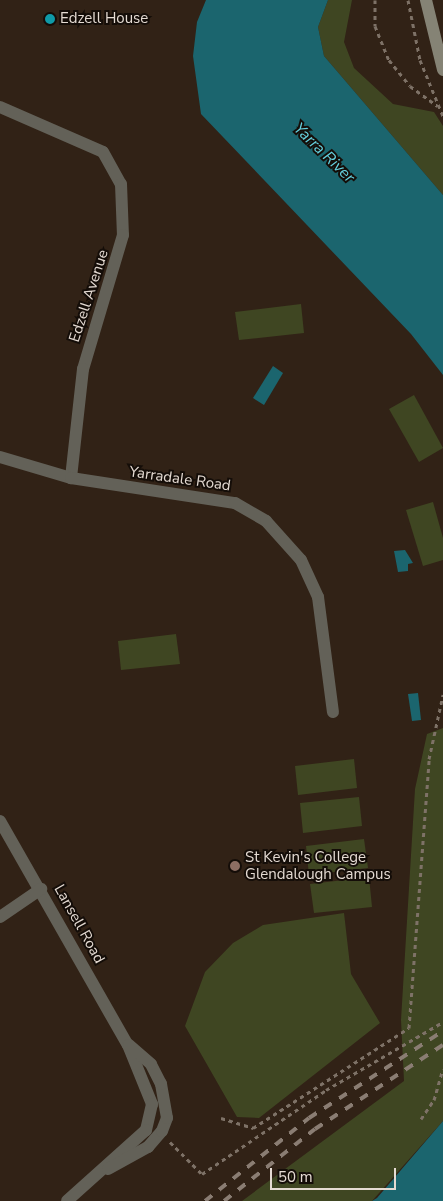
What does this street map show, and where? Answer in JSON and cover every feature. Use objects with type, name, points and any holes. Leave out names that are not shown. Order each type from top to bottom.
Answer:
[{"type":"street","points":[[426,0],[443,70]]},
{"type":"street","name":"Edzell Avenue","points":[[0,107],[103,152],[121,184],[124,235],[84,369],[71,478]]},
{"type":"street","name":"Yarradale Road","points":[[0,457],[71,478],[228,502],[266,521],[302,560],[315,589],[322,617],[333,712]]},
{"type":"street","name":"Lansell Road","points":[[0,821],[41,889],[128,1045],[150,1095],[150,1123],[103,1171]]},
{"type":"street","points":[[0,917],[41,889]]},
{"type":"street","name":"Lansell Road","points":[[128,1045],[151,1064],[161,1084],[167,1108],[162,1131]]},
{"type":"street","points":[[68,1201],[103,1171],[131,1159],[162,1131]]},
{"type":"path","points":[[376,0],[375,26],[389,60],[410,86],[438,106]]},
{"type":"path","points":[[408,0],[420,60],[443,116]]},
{"type":"path","points":[[220,1118],[252,1128],[409,1028],[429,759],[443,695]]},
{"type":"path","points":[[162,1131],[202,1174],[390,1050],[403,1047],[443,1022]]},
{"type":"path","points":[[420,1119],[434,1100],[443,1069]]},
{"type":"path","points":[[287,1106],[292,1114]]},
{"type":"green space","points":[[328,0],[352,0],[344,42],[354,68],[393,104],[434,112],[443,126],[443,195],[324,56],[318,27]]},
{"type":"green space","points":[[301,304],[304,333],[239,340],[235,312]]},
{"type":"green space","points":[[414,395],[443,448],[419,462],[389,409]]},
{"type":"green space","points":[[433,502],[443,538],[443,560],[423,566],[406,510]]},
{"type":"green space","points":[[176,634],[180,664],[121,670],[118,641]]},
{"type":"green space","points":[[443,728],[443,1121],[372,1201],[242,1201],[404,1081],[401,1020],[415,789],[427,734]]},
{"type":"green space","points":[[354,759],[357,788],[298,795],[295,766]]},
{"type":"green space","points":[[359,797],[362,826],[303,833],[300,803]]},
{"type":"green space","points":[[364,839],[368,868],[309,875],[306,846]]},
{"type":"green space","points":[[369,877],[372,907],[314,913],[310,884]]},
{"type":"green space","points":[[344,913],[351,974],[380,1023],[259,1118],[237,1117],[185,1026],[205,972],[233,943],[263,925]]},
{"type":"water","name":"Yarra River","points":[[206,0],[328,0],[318,27],[324,56],[443,195],[443,375],[411,334],[201,114],[193,56],[197,22]]},
{"type":"water","points":[[273,366],[283,373],[264,405],[253,398]]},
{"type":"water","points":[[405,550],[413,563],[408,564],[408,571],[398,572],[394,551]]},
{"type":"water","points":[[418,693],[421,720],[412,721],[408,694]]},
{"type":"water","points":[[443,1121],[443,1201],[372,1201],[377,1198]]},
{"type":"railway","points":[[205,1201],[309,1118],[443,1031]]},
{"type":"railway","points":[[224,1201],[315,1129],[443,1045]]},
{"type":"place","name":"Edzell House","points":[[50,19]]},
{"type":"place","name":"St Kevin's College Glendalough Campus","points":[[235,866]]}]
